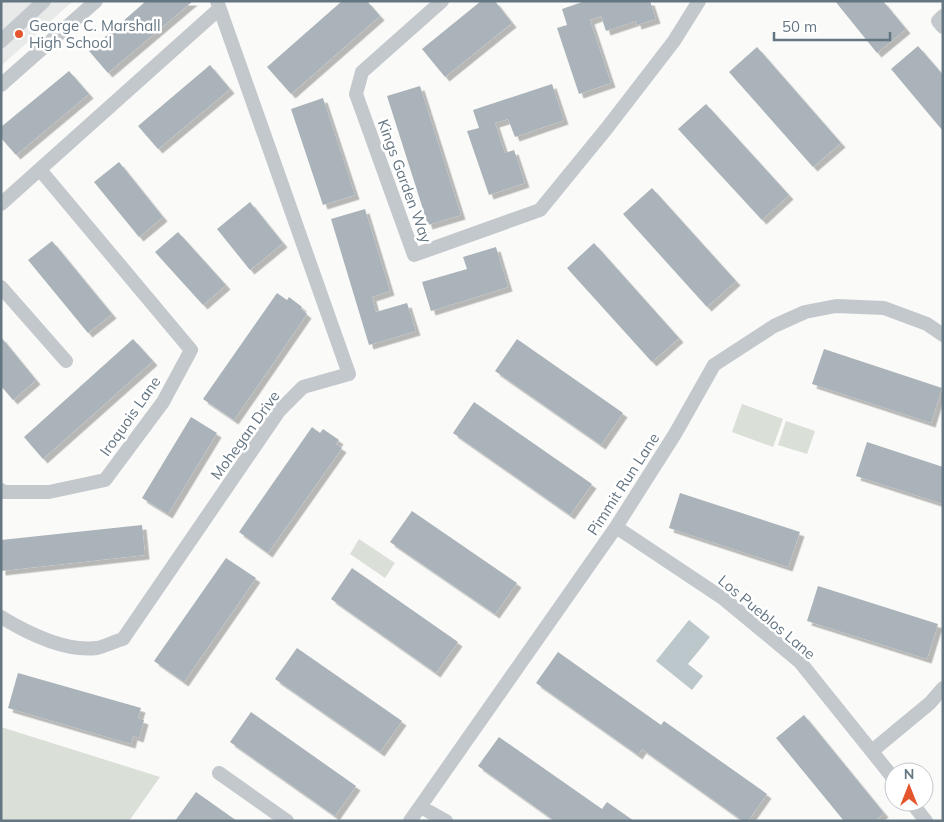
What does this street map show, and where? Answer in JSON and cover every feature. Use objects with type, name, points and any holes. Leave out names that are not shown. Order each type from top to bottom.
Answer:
[{"type":"street","points":[[1,40],[44,1]]},
{"type":"street","points":[[1,85],[96,1]]},
{"type":"street","name":"Kings Garden Way","points":[[442,1],[362,72],[356,94],[414,255],[540,210],[662,57],[699,1]]},
{"type":"street","points":[[1,204],[41,170],[218,5]]},
{"type":"street","name":"Mohegan Drive","points":[[1,617],[20,628],[68,646],[97,648],[123,639],[279,411],[303,387],[348,374],[218,5]]},
{"type":"street","points":[[943,16],[938,21],[943,27]]},
{"type":"street","name":"Iroquois Lane","points":[[1,490],[2,492],[48,492],[105,480],[163,402],[191,350],[41,170]]},
{"type":"street","points":[[1,287],[66,361]]},
{"type":"street","name":"Pimmit Run Lane","points":[[410,821],[616,527],[675,434],[714,365],[774,326],[805,312],[836,306],[884,308],[927,324],[943,334]]},
{"type":"street","name":"Los Pueblos Lane","points":[[616,527],[724,599],[800,662],[884,766]]},
{"type":"street","points":[[872,751],[930,702],[943,688]]},
{"type":"street","points":[[219,773],[286,821]]},
{"type":"street","points":[[420,807],[446,821]]},
{"type":"shaded area","name":"George C. Marshall High School","points":[[1,1],[73,1],[1,66]]},
{"type":"shaded area","points":[[742,404],[783,419],[773,447],[732,432]]},
{"type":"shaded area","points":[[786,421],[815,431],[807,454],[778,445]]},
{"type":"shaded area","points":[[359,539],[395,563],[385,578],[350,554]]},
{"type":"shaded area","points":[[689,620],[710,637],[688,664],[703,676],[692,690],[656,661]]},
{"type":"shaded area","points":[[1,727],[160,777],[129,821],[1,821]]},
{"type":"building","points":[[146,1],[193,1],[108,73],[89,51]]},
{"type":"building","points":[[342,1],[367,1],[380,16],[291,94],[267,67]]},
{"type":"building","points":[[481,1],[495,1],[512,23],[445,77],[422,49]]},
{"type":"building","points":[[585,1],[650,1],[656,19],[637,25],[636,21],[606,31],[601,16],[590,20],[611,83],[579,94],[557,28],[567,25],[562,9]]},
{"type":"building","points":[[835,1],[883,1],[906,29],[877,53]]},
{"type":"building","points":[[918,46],[943,75],[943,131],[891,69]]},
{"type":"building","points":[[757,47],[841,143],[813,167],[729,72]]},
{"type":"building","points":[[210,65],[230,89],[158,149],[138,126]]},
{"type":"building","points":[[69,71],[89,94],[16,155],[1,138],[1,127]]},
{"type":"building","points":[[552,84],[564,120],[515,137],[508,119],[495,123],[505,153],[514,150],[525,183],[489,195],[467,131],[479,128],[473,110]]},
{"type":"building","points":[[420,86],[461,215],[428,225],[387,96]]},
{"type":"building","points":[[323,98],[355,195],[323,205],[291,109]]},
{"type":"building","points":[[706,104],[789,195],[762,220],[678,129]]},
{"type":"building","points":[[119,162],[163,217],[139,237],[94,182]]},
{"type":"building","points":[[652,188],[736,281],[707,307],[623,214]]},
{"type":"building","points":[[250,202],[283,243],[250,270],[217,229]]},
{"type":"building","points":[[365,209],[390,291],[372,297],[376,312],[407,303],[416,331],[369,345],[331,219]]},
{"type":"building","points":[[178,232],[226,285],[203,305],[155,252]]},
{"type":"building","points":[[52,241],[112,314],[88,333],[28,260]]},
{"type":"building","points":[[594,243],[679,338],[652,362],[567,268]]},
{"type":"building","points":[[496,247],[508,287],[431,311],[422,282],[467,269],[463,257]]},
{"type":"building","points":[[277,293],[287,300],[289,297],[302,307],[301,309],[307,314],[234,420],[203,399]]},
{"type":"building","points":[[1,337],[36,380],[13,400],[1,386]]},
{"type":"building","points":[[133,339],[153,361],[43,459],[24,437]]},
{"type":"building","points":[[517,339],[623,413],[601,445],[495,371]]},
{"type":"building","points":[[824,349],[942,388],[931,423],[812,384]]},
{"type":"building","points":[[474,402],[592,484],[570,515],[453,433]]},
{"type":"building","points":[[191,417],[217,433],[168,514],[142,498]]},
{"type":"building","points":[[312,427],[320,433],[323,429],[339,440],[336,444],[342,448],[268,553],[239,532]]},
{"type":"building","points":[[867,442],[943,467],[943,504],[856,476]]},
{"type":"building","points":[[680,493],[800,532],[788,567],[669,528]]},
{"type":"building","points":[[412,511],[517,583],[495,614],[390,542]]},
{"type":"building","points":[[142,525],[145,555],[1,571],[1,540]]},
{"type":"building","points":[[226,558],[256,578],[184,682],[154,661]]},
{"type":"building","points":[[352,568],[458,642],[436,673],[331,599]]},
{"type":"building","points":[[818,586],[938,624],[927,659],[807,621]]},
{"type":"building","points":[[297,648],[402,721],[380,752],[275,679]]},
{"type":"building","points":[[558,652],[661,725],[664,721],[767,794],[748,821],[743,821],[642,749],[638,755],[536,683]]},
{"type":"building","points":[[18,673],[141,708],[138,718],[144,720],[139,738],[133,736],[131,744],[8,708]]},
{"type":"building","points":[[251,712],[356,786],[335,816],[230,742]]},
{"type":"building","points":[[804,715],[884,813],[875,821],[844,821],[776,738]]},
{"type":"building","points":[[499,737],[602,809],[607,802],[634,821],[555,821],[478,766]]},
{"type":"building","points":[[196,792],[237,821],[175,821]]},
{"type":"place","name":"George C. Marshall High School","points":[[19,34]]}]
